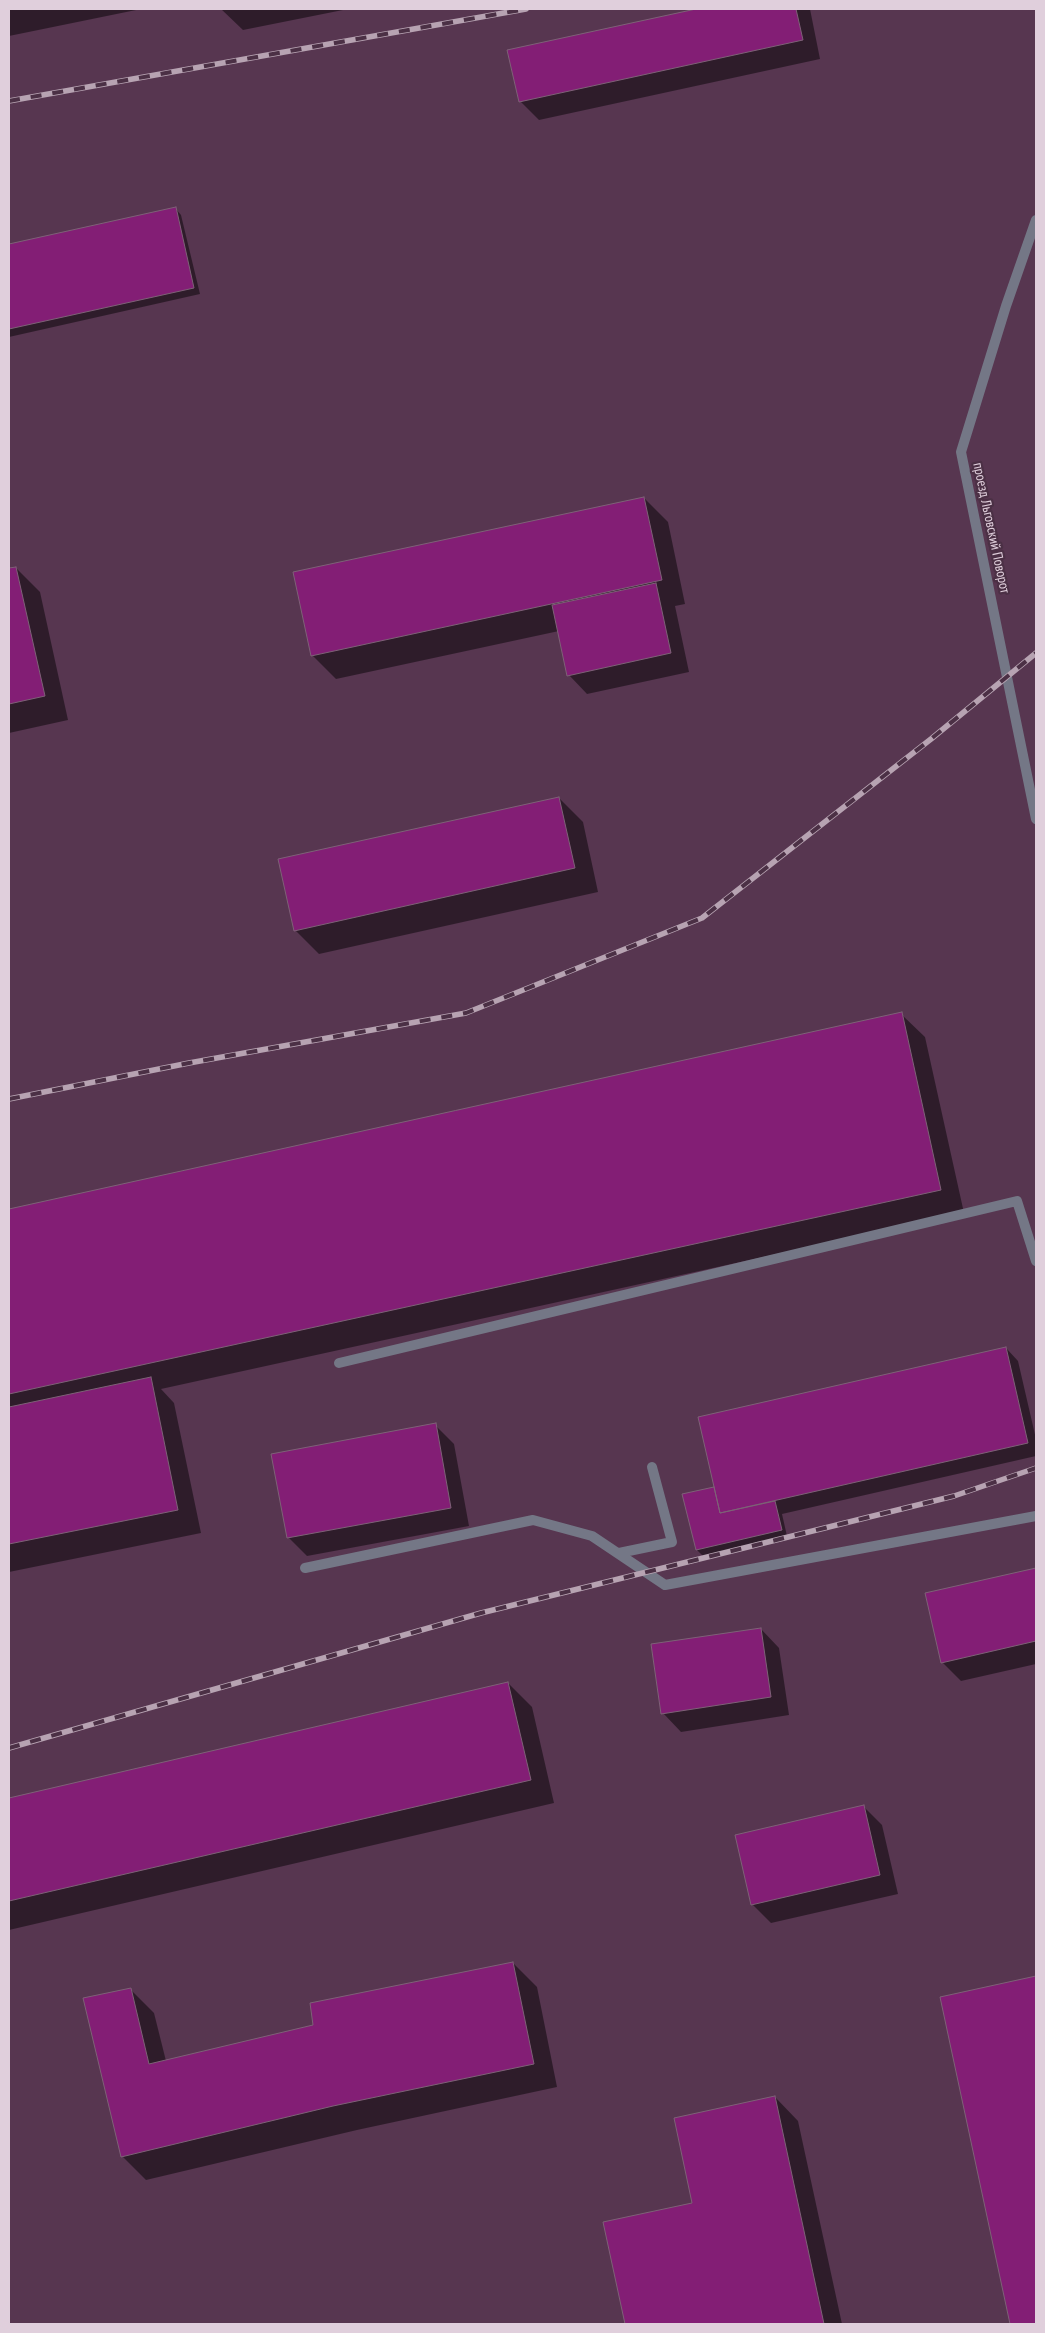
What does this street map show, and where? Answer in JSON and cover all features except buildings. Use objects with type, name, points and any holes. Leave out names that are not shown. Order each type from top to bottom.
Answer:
[{"type":"street","name":"проезд Льговский Поворот","points":[[1036,220],[1006,306],[961,452],[1036,819]]},
{"type":"street","points":[[339,1363],[1017,1201],[1036,1261]]},
{"type":"street","points":[[619,1553],[672,1542],[652,1467]]},
{"type":"street","points":[[305,1568],[533,1520],[592,1536],[666,1585],[1036,1516]]},
{"type":"shaded area","points":[[9,9],[1036,9],[1036,2324],[9,2324]]},
{"type":"railway","points":[[9,101],[526,9]]},
{"type":"railway","points":[[9,1099],[189,1063],[466,1013],[702,918],[931,739],[1036,653]]},
{"type":"railway","points":[[9,1748],[481,1613],[954,1496],[1036,1468]]}]
